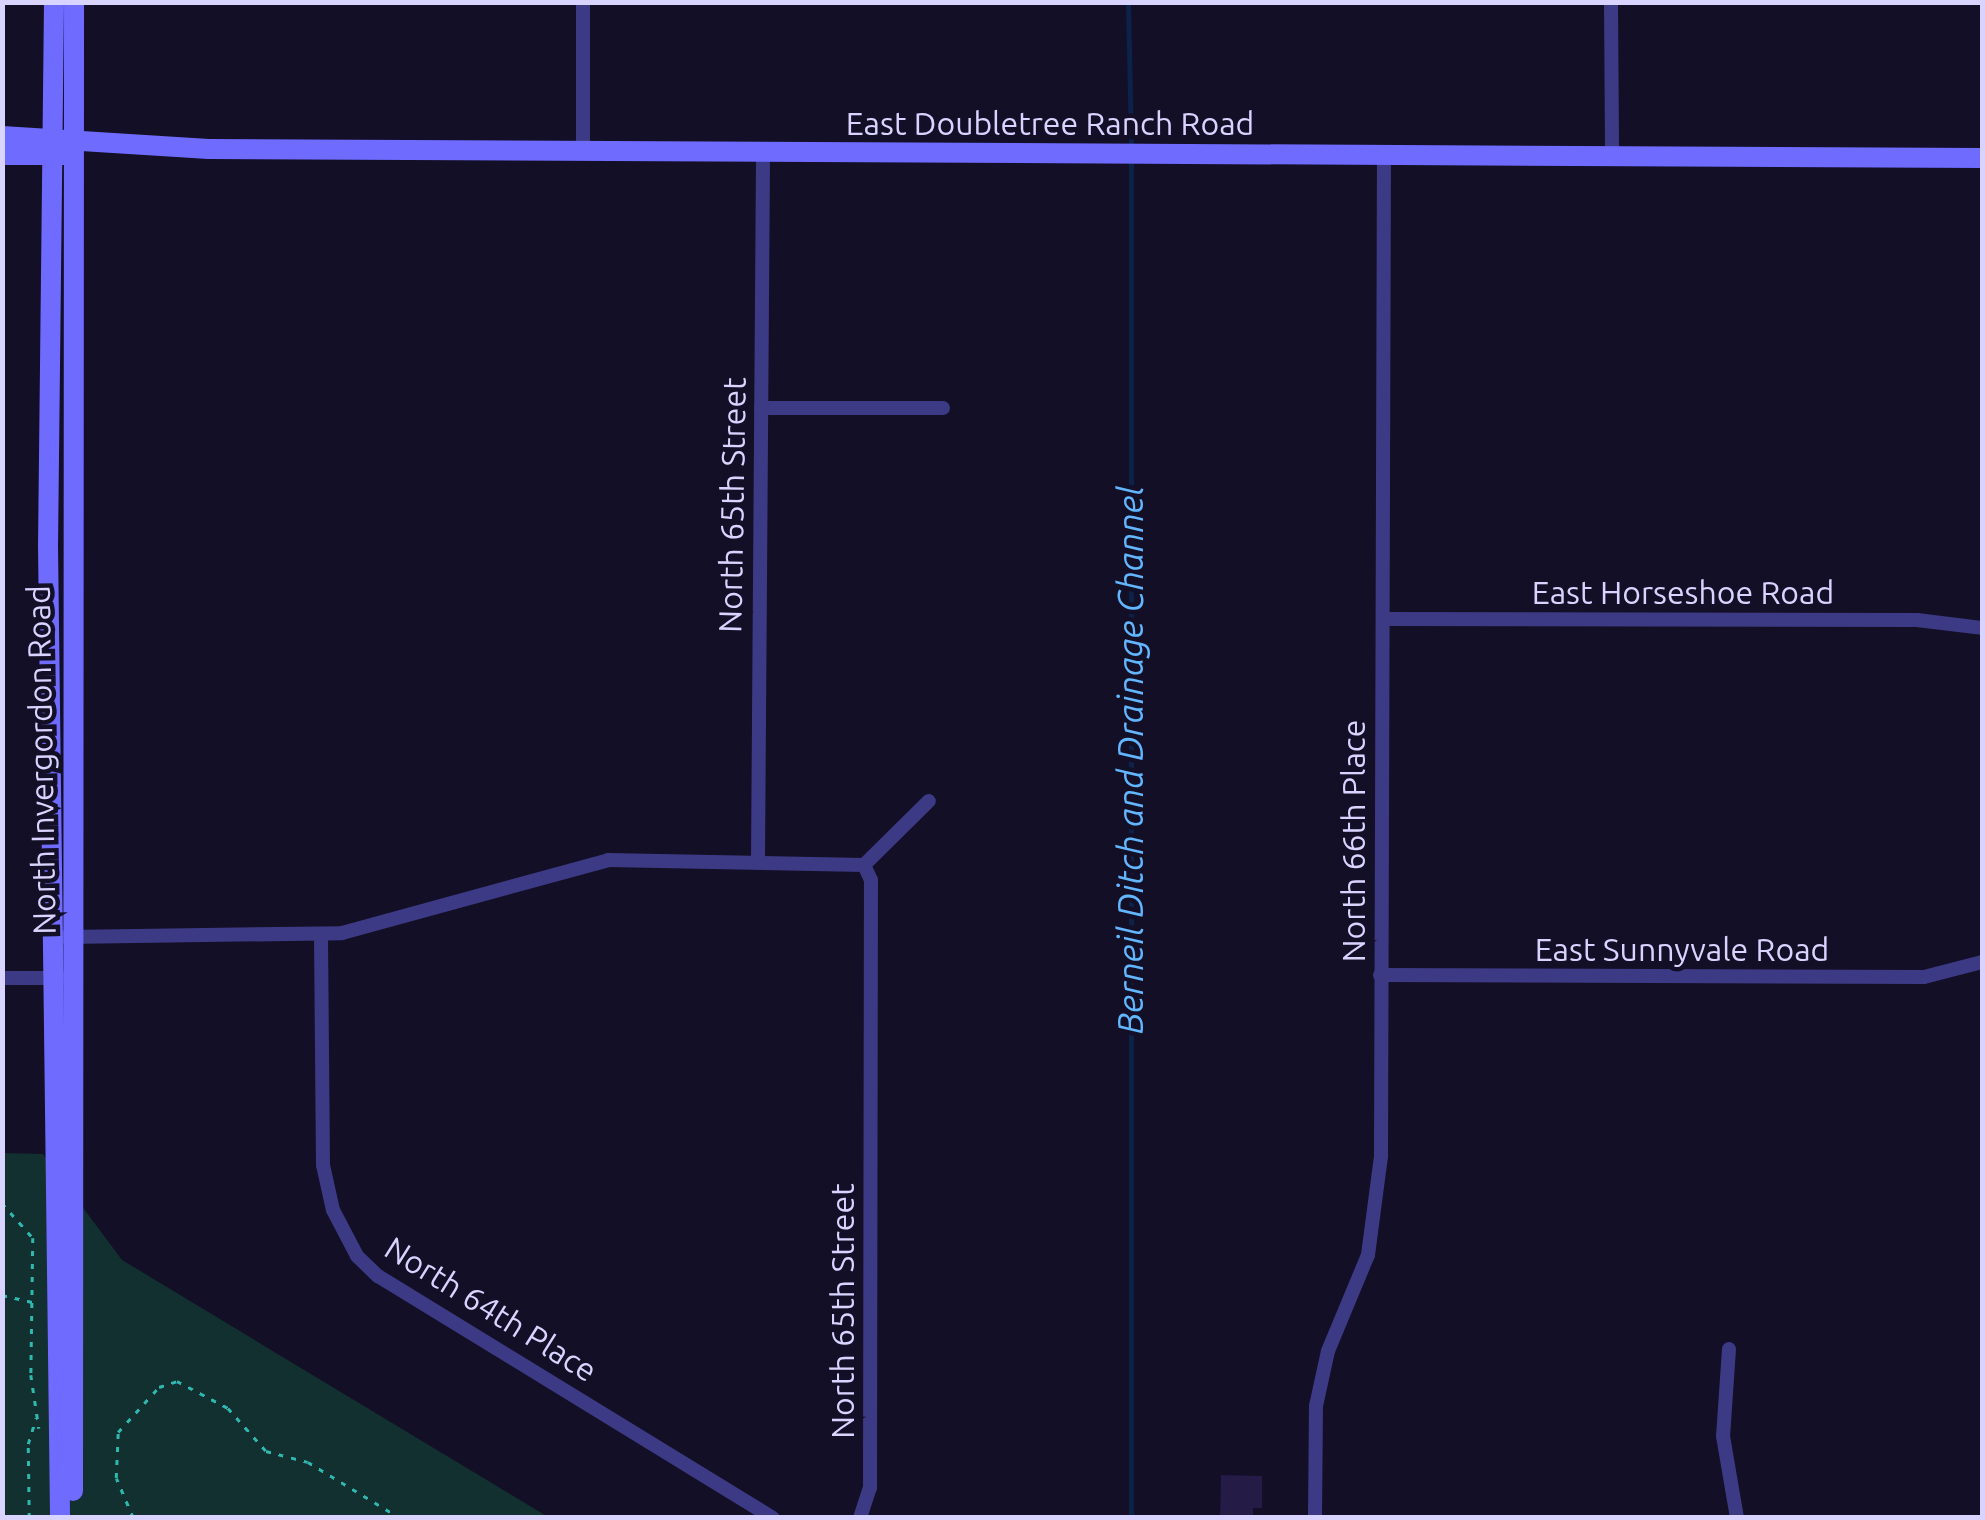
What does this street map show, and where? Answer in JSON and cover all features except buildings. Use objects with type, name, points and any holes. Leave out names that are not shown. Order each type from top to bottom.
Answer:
[{"type":"main road","name":"North Invergordon Road","points":[[54,2],[64,147]]},
{"type":"main road","name":"North Invergordon Road","points":[[64,1516],[64,937],[59,619],[64,147],[74,2]]},
{"type":"main road","name":"East Doubletree Ranch Road","points":[[2,136],[64,147]]},
{"type":"main road","name":"East Doubletree Ranch Road","points":[[2,155],[64,147],[117,147],[1982,158]]},
{"type":"street","points":[[583,150],[584,2]]},
{"type":"street","points":[[1611,2],[1612,156]]},
{"type":"street","name":"North 65th Street","points":[[758,858],[763,152]]},
{"type":"street","name":"North 66th Place","points":[[1315,1518],[1316,1406],[1328,1352],[1368,1256],[1381,1156],[1384,154]]},
{"type":"street","points":[[761,408],[944,408]]},
{"type":"street","name":"East Horseshoe Road","points":[[1383,620],[1934,620],[1982,628]]},
{"type":"street","points":[[64,937],[321,936],[571,866],[758,858],[864,865],[929,801]]},
{"type":"street","name":"North 65th Street","points":[[860,1518],[870,1488],[871,880],[864,865]]},
{"type":"street","name":"North 64th Place","points":[[321,936],[323,1165],[332,1210],[357,1256],[378,1276],[773,1518]]},
{"type":"street","name":"East Sunnyvale Road","points":[[1380,975],[1924,977],[1982,962]]},
{"type":"street","points":[[2,978],[63,978]]},
{"type":"street","points":[[1728,1348],[1723,1436],[1737,1518]]},
{"type":"path","points":[[2,1203],[33,1238],[31,1374],[40,1438]]},
{"type":"path","points":[[2,1296],[34,1302]]},
{"type":"path","points":[[133,1518],[113,1462],[125,1422],[154,1394],[177,1380],[196,1386],[228,1408],[266,1451],[308,1462],[348,1492],[400,1518]]},
{"type":"path","points":[[29,1518],[29,1432],[38,1418]]},
{"type":"green space","points":[[3,1153],[43,1154],[122,1260],[548,1517],[3,1518]]},
{"type":"waterway","name":"Berneil Ditch and Drainage Channel","points":[[1128,2],[1131,149]]},
{"type":"waterway","name":"Berneil Ditch and Drainage Channel","points":[[1131,160],[1131,1518]]},
{"type":"waterway","points":[[2,1515],[6,1518]]}]
